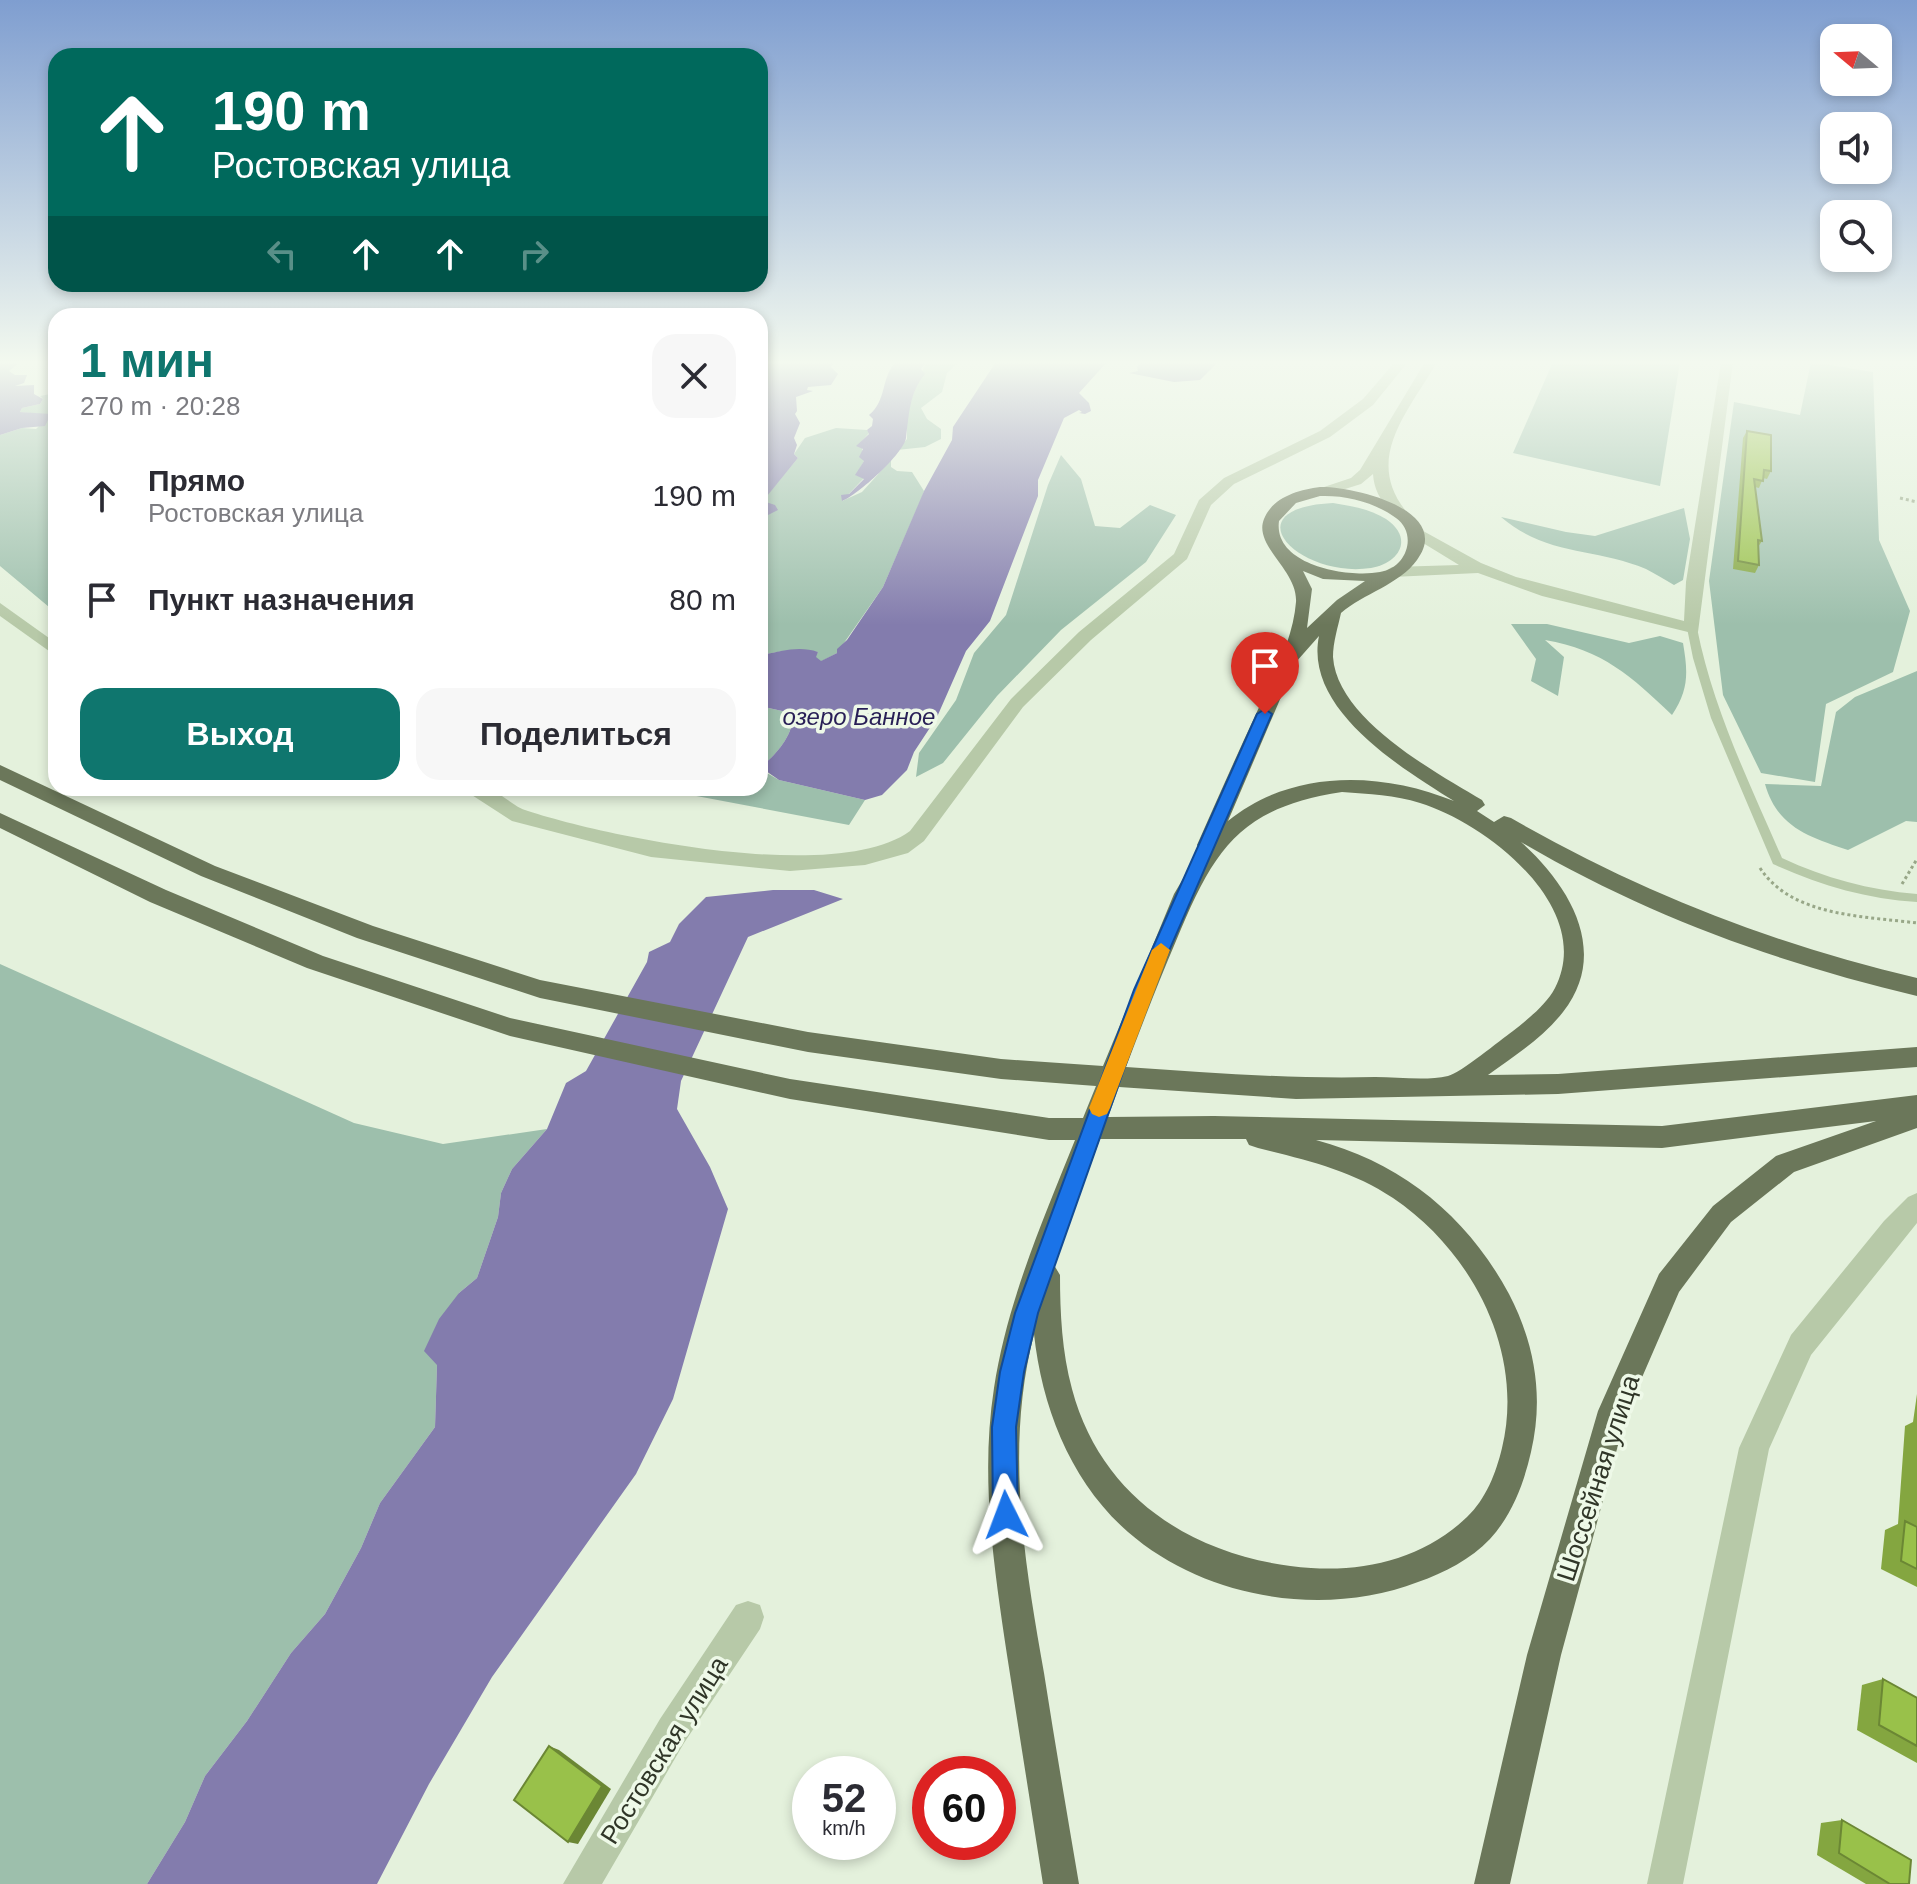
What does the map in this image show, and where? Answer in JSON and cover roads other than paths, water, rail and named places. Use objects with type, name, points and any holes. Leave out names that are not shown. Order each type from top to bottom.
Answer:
[{"type":"main road","points":[[1061,1884],[1009,1563],[1004,1427],[1012,1372],[1046,1256],[1143,990],[1288,661],[1304,598],[1299,574],[1269,533],[1270,523],[1278,510],[1292,499],[1329,490],[1358,494],[1397,510],[1416,532],[1414,554],[1405,564],[1333,612],[1288,661]]},
{"type":"main road","points":[[1287,558],[1323,574],[1386,575]]},
{"type":"main road","points":[[1333,612],[1324,658],[1331,683],[1357,719],[1423,773],[1621,889],[1708,925],[1837,970],[1917,987]]},
{"type":"main road","points":[[0,772],[48,795]]},
{"type":"main road","points":[[1196,872],[1230,830],[1259,808],[1289,794],[1329,787],[1371,787],[1446,805],[1487,826],[1521,851],[1538,868],[1566,911],[1574,933],[1571,976],[1561,998],[1545,1017],[1456,1085]]},
{"type":"main road","points":[[50,796],[208,871],[365,932],[540,989],[808,1042],[1001,1069],[1296,1089],[1558,1084],[1917,1057]]},
{"type":"main road","points":[[0,820],[158,896],[315,962],[510,1027],[790,1089],[1049,1129],[1214,1127],[1662,1137],[1917,1105]]},
{"type":"main road","name":"Шоссейная улица","points":[[1492,1884],[1544,1655],[1613,1411],[1669,1283],[1722,1214],[1785,1164],[1917,1117]]},
{"type":"main road","points":[[1046,1256],[1046,1321],[1052,1371],[1070,1427],[1095,1474],[1129,1514],[1167,1542],[1207,1562],[1258,1579],[1309,1587],[1350,1586],[1394,1577],[1433,1562],[1465,1542],[1492,1514],[1510,1483],[1521,1450],[1524,1405],[1520,1364],[1508,1322],[1488,1282],[1462,1244],[1428,1210],[1391,1182],[1363,1167],[1326,1154],[1214,1127]]},
{"type":"street","points":[[485,796],[519,816],[651,850],[790,863],[865,858],[901,848],[917,836],[1017,703],[1085,636],[1181,556],[1204,503],[1229,481],[1292,450]]},
{"type":"street","points":[[1329,490],[1356,481],[1366,473],[1382,450]]},
{"type":"street","points":[[1383,450],[1378,479],[1385,498],[1397,510]]},
{"type":"street","points":[[1416,532],[1456,559],[1485,571],[1692,628],[1694,582],[1714,450]]},
{"type":"street","points":[[1386,575],[1453,568],[1485,571]]},
{"type":"street","points":[[0,608],[48,645]]},
{"type":"street","points":[[1665,1884],[1754,1448],[1801,1345],[1893,1230],[1917,1205]]},
{"type":"street","name":"Ростовская улица","points":[[581,1884],[672,1731],[748,1617]]},
{"type":"lane","points":[[1692,628],[1699,667],[1726,741],[1777,861],[1818,881],[1917,898]]},
{"type":"water","points":[[768,450],[795,450],[794,454],[798,458],[768,495]]},
{"type":"water","points":[[863,450],[899,450],[879,473],[842,501],[841,495],[849,494],[864,479],[855,475],[864,461],[859,457]]},
{"type":"water","name":"озеро Банное","points":[[947,450],[1051,450],[1038,480],[1038,496],[990,621],[966,651],[937,717],[914,752],[907,770],[882,795],[865,800],[779,780],[768,772],[768,760],[788,735],[792,720],[791,713],[768,708],[768,654],[803,649],[818,652],[816,657],[821,661],[837,653],[883,587],[924,491]]},
{"type":"water","points":[[768,503],[775,505],[778,510],[768,515]]},
{"type":"water","points":[[773,890],[814,890],[843,899],[748,937],[681,1081],[677,1109],[710,1167],[728,1209],[673,1399],[636,1474],[492,1677],[429,1784],[377,1884],[147,1884],[185,1822],[205,1776],[247,1721],[291,1653],[325,1614],[361,1548],[380,1503],[435,1427],[437,1365],[424,1351],[439,1319],[459,1293],[477,1278],[498,1217],[501,1193],[512,1169],[547,1129],[566,1083],[586,1071],[647,962],[649,952],[670,942],[679,924],[706,897]]}]
